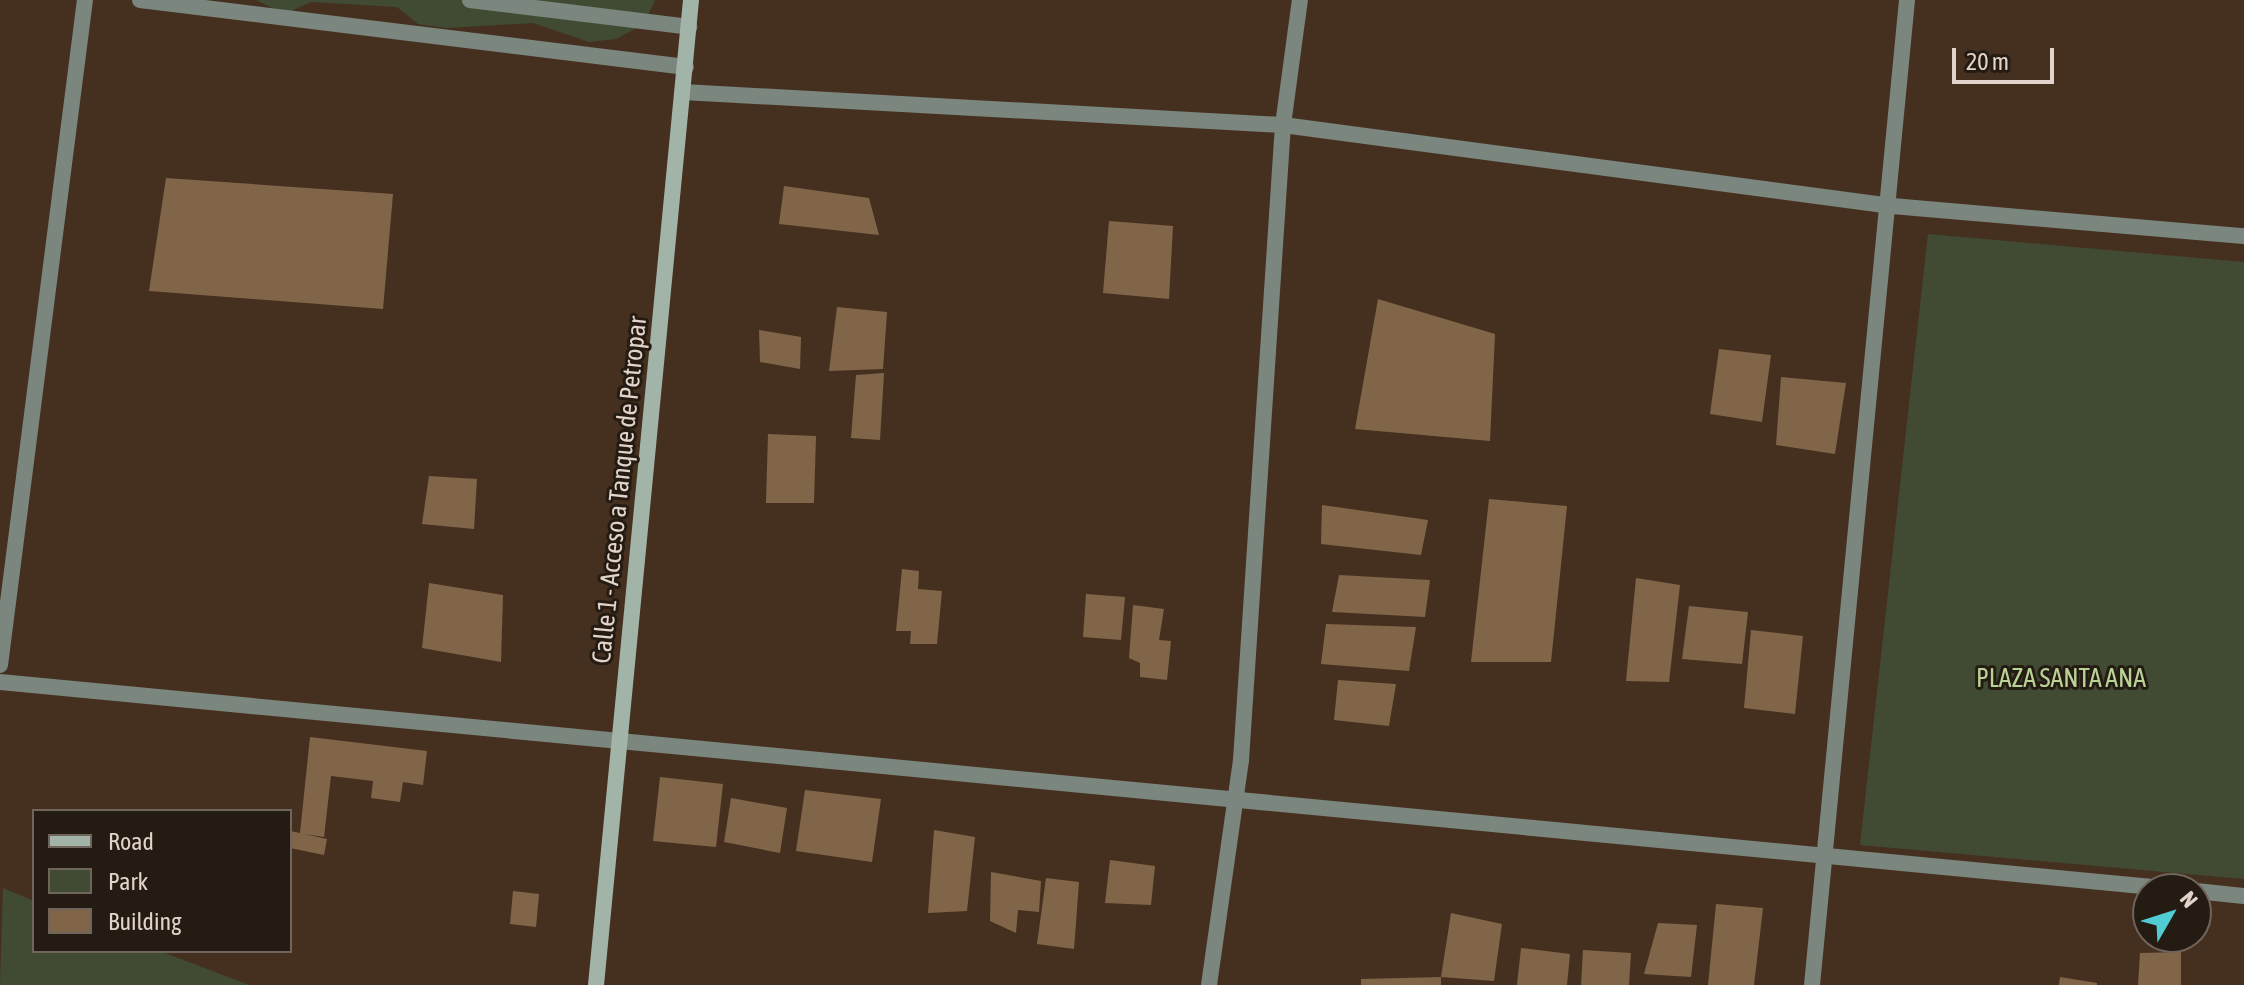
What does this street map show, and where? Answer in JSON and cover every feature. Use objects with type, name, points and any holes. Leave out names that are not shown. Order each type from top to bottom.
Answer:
[{"type":"street","points":[[0,665],[85,0]]},
{"type":"street","points":[[140,0],[686,67]]},
{"type":"street","points":[[470,0],[689,27]]},
{"type":"street","name":"Calle 1 - Acceso a Tanque de Petropar","points":[[596,985],[691,0]]},
{"type":"street","points":[[1209,985],[1237,798],[1283,125],[1300,0]]},
{"type":"street","points":[[1812,985],[1822,856],[1892,206],[1907,0]]},
{"type":"street","points":[[683,92],[1283,125],[1892,206],[2244,236]]},
{"type":"street","points":[[0,682],[2132,885]]},
{"type":"street","points":[[2212,893],[2244,896]]},
{"type":"green space","points":[[256,0],[655,0],[644,24],[616,39],[589,42],[533,23],[446,28],[418,24],[397,7],[311,2],[285,14]]},
{"type":"green space","name":"PLAZA SANTA ANA","points":[[1928,234],[2244,262],[2244,879],[2212,876],[2212,873],[2176,873],[1860,845]]},
{"type":"green space","points":[[3,888],[32,900],[32,953],[165,953],[249,985],[0,985]]},
{"type":"building","points":[[166,178],[393,194],[383,309],[149,291]]},
{"type":"building","points":[[784,186],[869,198],[879,235],[779,224]]},
{"type":"building","points":[[1109,221],[1173,226],[1169,299],[1103,293]]},
{"type":"building","points":[[1378,299],[1495,334],[1490,441],[1355,429]]},
{"type":"building","points":[[837,307],[887,312],[883,369],[829,371]]},
{"type":"building","points":[[759,330],[801,337],[800,369],[760,362]]},
{"type":"building","points":[[1719,349],[1771,355],[1762,422],[1710,414]]},
{"type":"building","points":[[884,373],[880,440],[851,438],[856,375]]},
{"type":"building","points":[[1781,377],[1846,383],[1835,454],[1776,445]]},
{"type":"building","points":[[768,434],[816,436],[814,503],[766,503]]},
{"type":"building","points":[[429,476],[477,479],[474,529],[422,524]]},
{"type":"building","points":[[1489,499],[1567,506],[1551,662],[1471,662]]},
{"type":"building","points":[[1322,505],[1428,520],[1421,555],[1321,544]]},
{"type":"building","points":[[902,569],[919,571],[918,589],[942,591],[937,644],[910,644],[911,631],[896,631]]},
{"type":"building","points":[[1339,575],[1430,580],[1425,617],[1332,612]]},
{"type":"building","points":[[1636,578],[1680,585],[1669,682],[1626,681]]},
{"type":"building","points":[[429,583],[503,595],[501,662],[422,648]]},
{"type":"building","points":[[1086,594],[1125,597],[1121,640],[1083,637]]},
{"type":"building","points":[[1133,605],[1164,609],[1159,640],[1171,641],[1167,680],[1140,677],[1140,663],[1129,658]]},
{"type":"building","points":[[1689,606],[1748,612],[1742,664],[1682,659]]},
{"type":"building","points":[[1326,624],[1416,627],[1409,671],[1321,664]]},
{"type":"building","points":[[1751,630],[1803,636],[1795,714],[1744,708]]},
{"type":"building","points":[[1338,680],[1396,684],[1389,726],[1334,720]]},
{"type":"building","points":[[310,737],[427,751],[423,785],[403,782],[400,802],[371,798],[373,781],[331,776],[324,837],[304,834],[327,839],[324,855],[292,848],[292,831],[300,833]]},
{"type":"building","points":[[660,777],[723,784],[716,847],[653,841]]},
{"type":"building","points":[[805,790],[881,799],[872,862],[796,851]]},
{"type":"building","points":[[731,798],[787,808],[780,853],[724,842]]},
{"type":"building","points":[[934,830],[975,837],[967,911],[928,913]]},
{"type":"building","points":[[1110,860],[1155,866],[1151,905],[1105,903]]},
{"type":"building","points":[[991,872],[1041,881],[1039,912],[1018,910],[1016,933],[990,921]]},
{"type":"building","points":[[1046,878],[1079,882],[1074,949],[1037,944]]},
{"type":"building","points":[[513,891],[539,894],[536,927],[510,924]]},
{"type":"building","points":[[1716,904],[1763,908],[1754,985],[1708,985]]},
{"type":"building","points":[[1451,913],[1502,924],[1494,981],[1441,977]]},
{"type":"building","points":[[1658,923],[1697,925],[1691,977],[1644,974]]},
{"type":"building","points":[[1521,948],[1570,954],[1567,985],[1517,985]]},
{"type":"building","points":[[1583,950],[1631,953],[1629,985],[1581,985]]},
{"type":"building","points":[[2140,953],[2181,953],[2181,985],[2138,985]]},
{"type":"building","points":[[1441,977],[1441,985],[1361,985],[1361,979]]},
{"type":"building","points":[[2060,977],[2097,983],[2097,985],[2059,985]]}]
